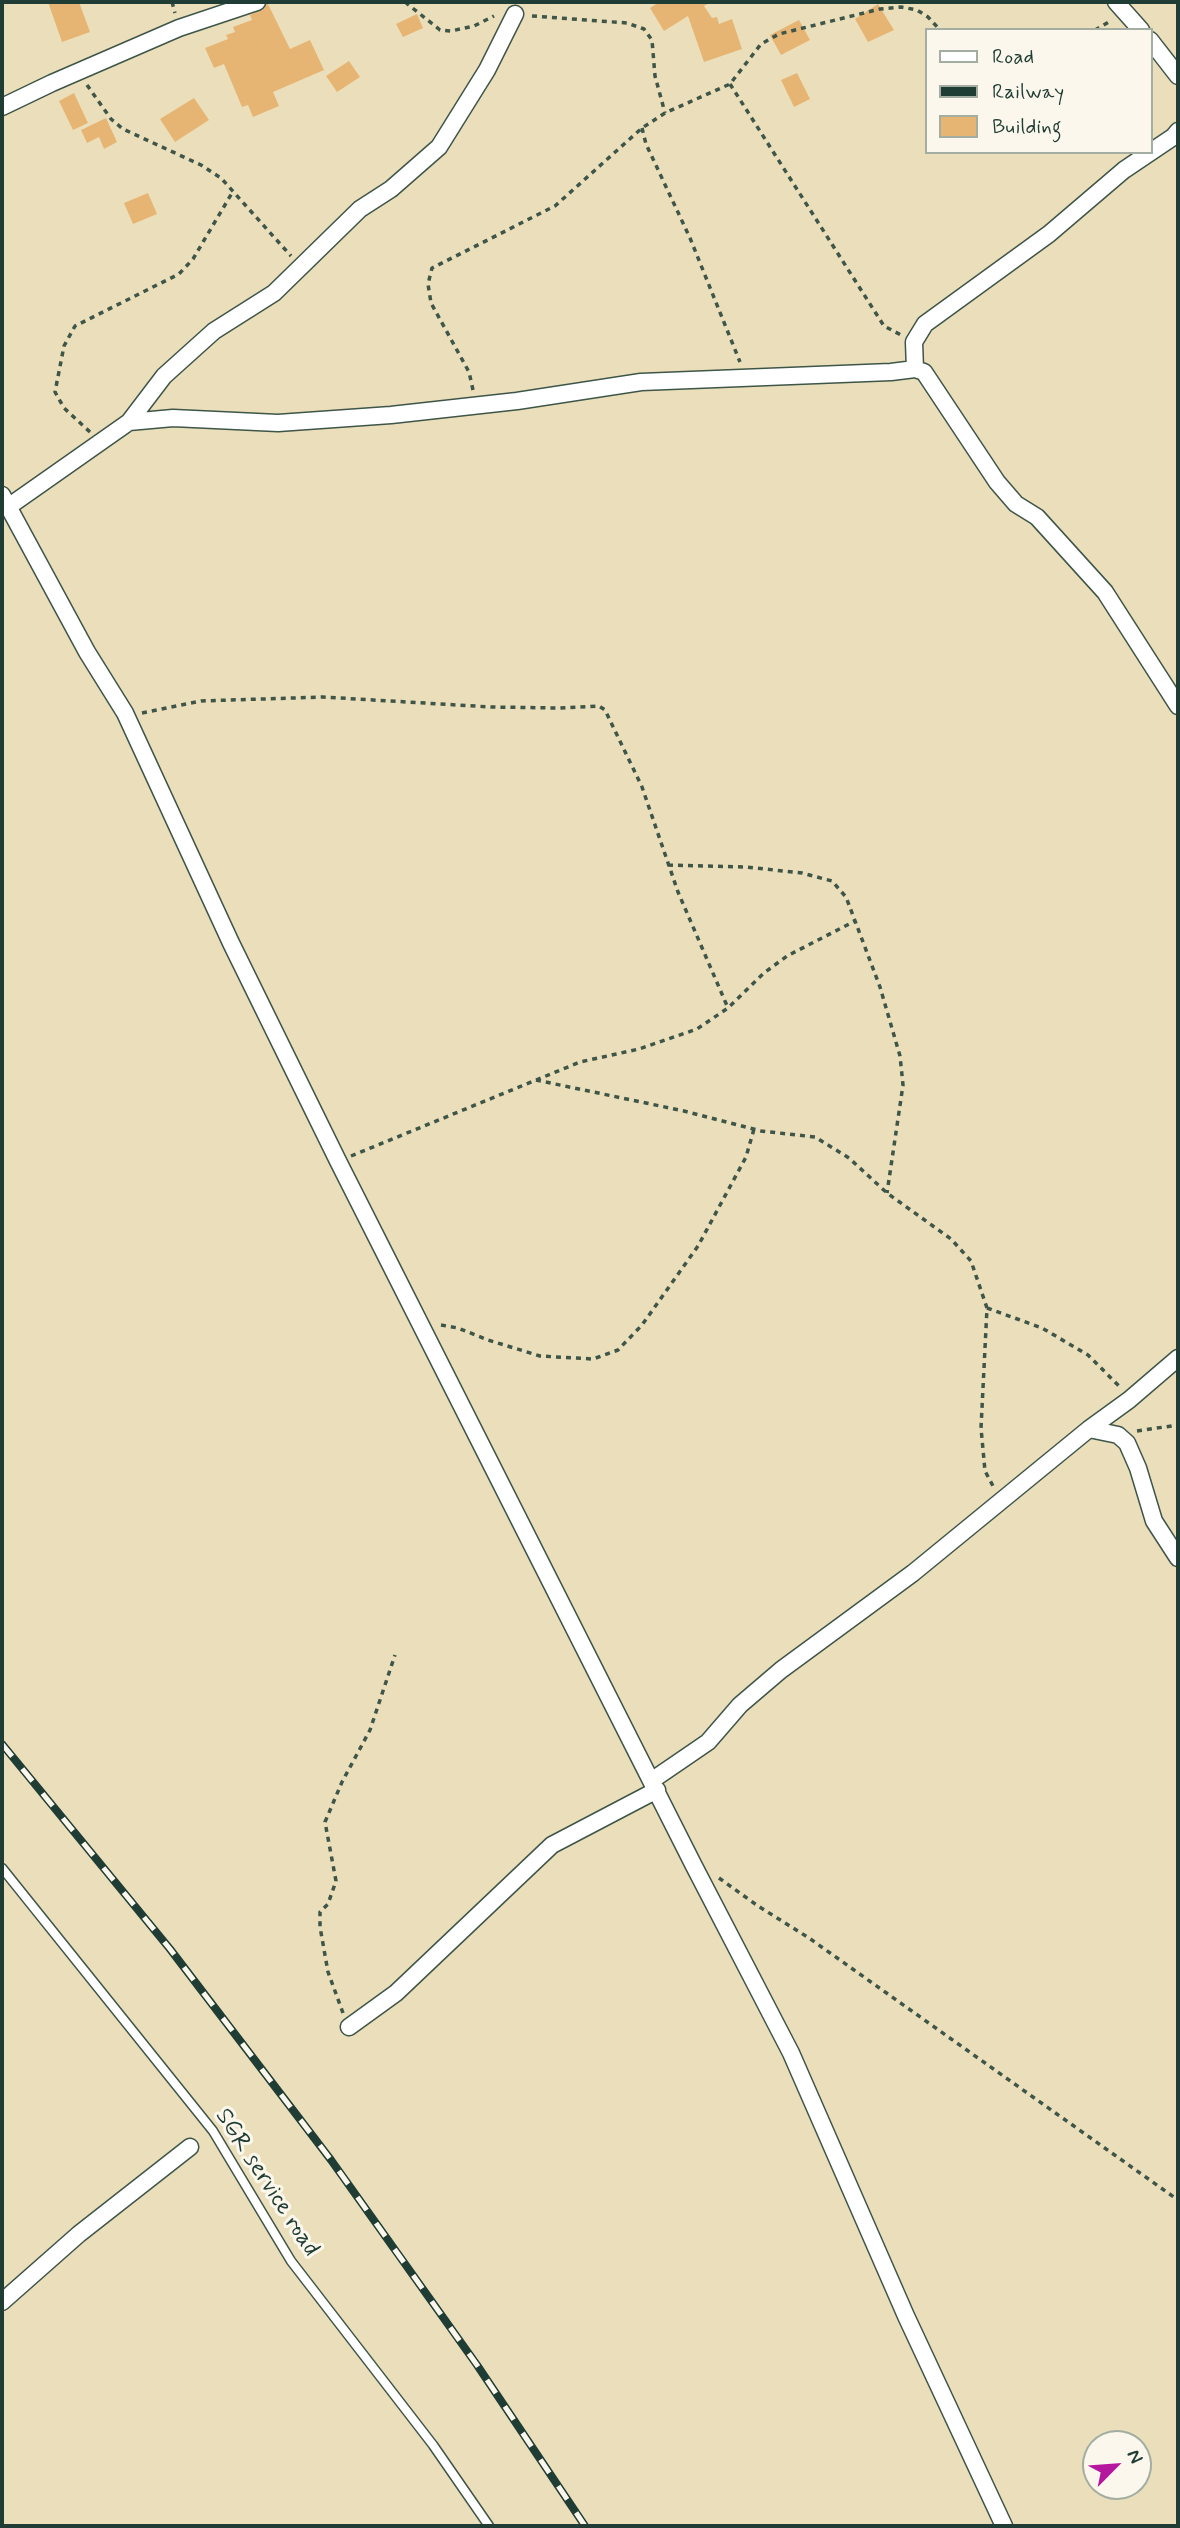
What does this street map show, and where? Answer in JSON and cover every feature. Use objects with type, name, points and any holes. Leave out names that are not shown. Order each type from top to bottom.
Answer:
[{"type":"street","points":[[2,107],[178,28],[257,2]]},
{"type":"street","points":[[1116,2],[1139,28]]},
{"type":"street","points":[[515,14],[487,71],[439,147],[391,189],[360,209],[274,293],[214,331],[164,376],[129,422],[102,443],[5,501],[87,652],[126,716],[231,943],[338,1161],[694,1867],[791,2053],[906,2316],[1004,2526]]},
{"type":"street","points":[[1152,43],[1178,76]]},
{"type":"street","points":[[1152,150],[1178,131]]},
{"type":"street","points":[[915,369],[914,342],[925,324],[1049,234],[1115,177],[1146,154]]},
{"type":"street","points":[[129,422],[173,418],[278,423],[477,406],[641,382],[915,369],[928,379],[997,482],[1016,504],[1037,517],[1105,592],[1178,706]]},
{"type":"street","points":[[349,2027],[396,1993],[552,1845],[654,1785],[708,1742],[740,1705],[781,1670],[913,1573],[1178,1358]]},
{"type":"street","points":[[1089,1429],[1118,1435],[1127,1443],[1154,1521],[1178,1558]]},
{"type":"street","points":[[2,2302],[79,2234],[190,2147]]},
{"type":"lane","name":"SGR service road","points":[[2,1868],[213,2131],[291,2261],[433,2445],[488,2526]]},
{"type":"path","points":[[405,2],[440,30],[451,32],[508,12],[627,23],[644,29],[652,40],[654,76],[665,113]]},
{"type":"path","points":[[477,406],[469,372],[431,303],[428,284],[432,268],[555,206],[642,128],[665,113],[730,84],[761,44],[779,34],[880,9],[901,7],[917,10],[938,28]]},
{"type":"path","points":[[80,70],[89,88],[118,126],[201,165],[221,178],[299,266]]},
{"type":"path","points":[[730,84],[884,326],[914,342]]},
{"type":"path","points":[[642,128],[646,144],[690,238],[746,377]]},
{"type":"path","points":[[102,443],[64,408],[55,392],[64,346],[69,336],[75,326],[179,274],[193,260],[232,193]]},
{"type":"path","points":[[126,716],[201,701],[323,697],[491,706],[599,706],[605,710],[642,787],[668,865],[728,1008]]},
{"type":"path","points":[[668,865],[774,869],[802,873],[832,881],[846,897],[880,987],[900,1056],[903,1085],[887,1193]]},
{"type":"path","points":[[338,1161],[580,1062],[639,1049],[697,1029],[728,1008],[764,974],[787,957],[855,921]]},
{"type":"path","points":[[536,1080],[684,1111],[754,1129],[815,1137],[849,1158],[887,1193],[951,1240],[971,1261],[987,1308],[981,1428],[985,1471],[1000,1501]]},
{"type":"path","points":[[420,1322],[458,1328],[540,1356],[593,1359],[618,1350],[642,1325],[698,1246],[746,1157],[754,1129]]},
{"type":"path","points":[[987,1308],[1042,1328],[1088,1355],[1112,1376],[1129,1400]]},
{"type":"path","points":[[1118,1435],[1178,1425]]},
{"type":"path","points":[[349,2027],[328,1972],[320,1927],[320,1912],[328,1904],[336,1881],[326,1822],[342,1782],[370,1730],[394,1655]]},
{"type":"path","points":[[694,1867],[723,1880],[809,1938],[1178,2200]]},
{"type":"building","points":[[48,2],[79,2],[90,32],[62,42]]},
{"type":"building","points":[[267,2],[290,49],[310,40],[324,70],[273,92],[279,106],[253,117],[248,105],[242,107],[224,64],[214,68],[205,48],[228,39],[226,35],[235,32],[233,27],[252,20],[250,15],[264,9]]},
{"type":"building","points":[[659,2],[711,2],[704,6],[712,18],[717,17],[719,24],[732,19],[742,49],[704,62],[688,16],[664,31],[650,8]]},
{"type":"building","points":[[878,4],[894,30],[868,42],[855,19]]},
{"type":"building","points":[[417,14],[423,28],[403,37],[396,24]]},
{"type":"building","points":[[799,20],[810,40],[781,55],[770,35]]},
{"type":"building","points":[[349,61],[360,77],[337,92],[326,76]]},
{"type":"building","points":[[797,73],[810,99],[794,107],[781,80]]},
{"type":"building","points":[[74,93],[88,123],[73,130],[59,101]]},
{"type":"building","points":[[194,98],[209,120],[175,142],[160,119]]},
{"type":"building","points":[[106,118],[117,142],[104,149],[99,137],[87,143],[81,130]]},
{"type":"building","points":[[148,193],[157,214],[133,224],[124,203]]},
{"type":"railway","points":[[2,1744],[170,1949],[331,2160],[477,2365],[585,2526]]}]
